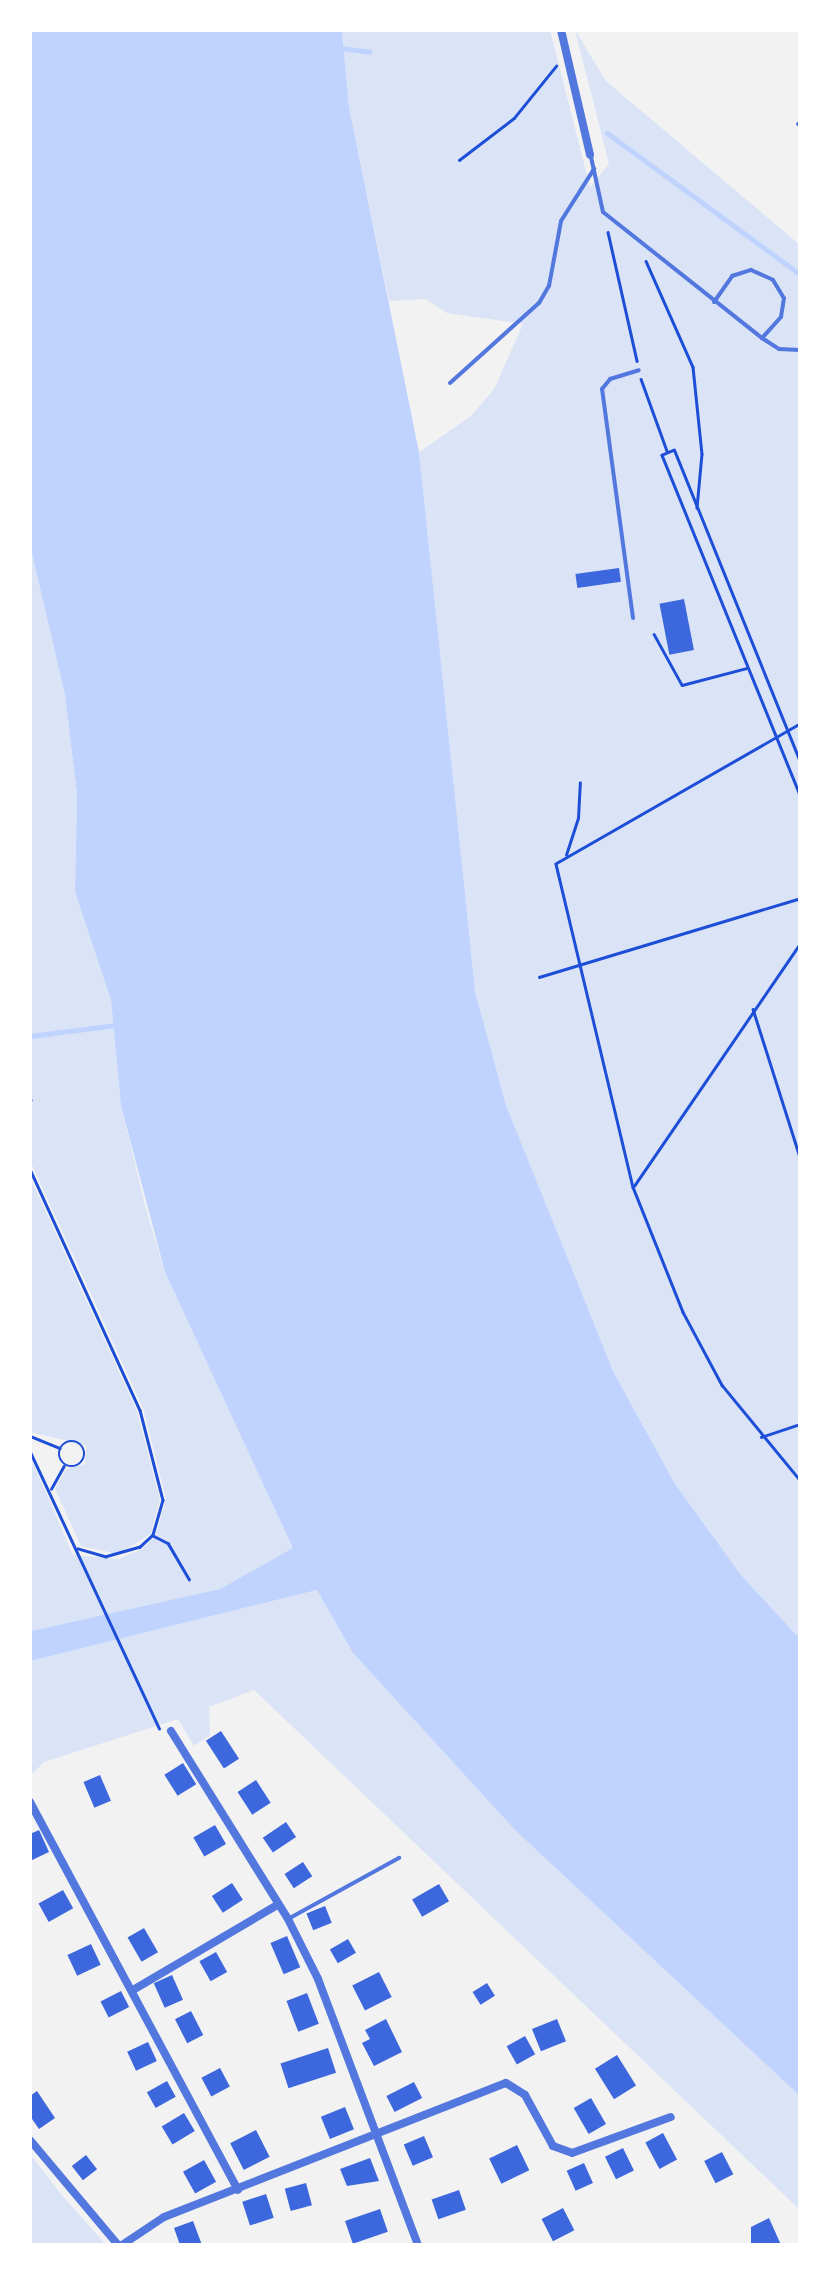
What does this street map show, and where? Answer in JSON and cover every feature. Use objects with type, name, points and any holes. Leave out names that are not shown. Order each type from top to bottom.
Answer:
[{"type":"street","points":[[560,30],[590,155]]},
{"type":"street","points":[[166,1733],[288,1918],[379,2138],[418,2245]]},
{"type":"street","points":[[30,1802],[238,2190]]},
{"type":"street","points":[[133,1990],[279,1904]]},
{"type":"street","points":[[30,2140],[120,2245],[164,2217],[379,2138],[506,2084],[525,2095],[553,2146],[572,2153],[672,2117]]},
{"type":"lane","points":[[590,155],[604,212],[762,338],[778,349],[800,350]]},
{"type":"lane","points":[[450,383],[539,302],[549,286],[561,220],[594,169]]},
{"type":"lane","points":[[714,302],[732,276],[751,270],[773,280],[784,298],[781,317],[762,338]]},
{"type":"lane","points":[[633,618],[602,389],[610,379],[639,370]]},
{"type":"lane","points":[[288,1918],[399,1858]]},
{"type":"path","points":[[458,160],[514,118],[566,53]]},
{"type":"path","points":[[604,212],[639,370],[668,452]]},
{"type":"path","points":[[638,241],[692,367],[702,454],[698,508]]},
{"type":"path","points":[[800,762],[674,450],[668,452],[662,455],[800,795]]},
{"type":"path","points":[[654,634],[682,684],[748,667]]},
{"type":"path","points":[[800,724],[556,864],[577,966],[634,1187],[683,1312],[760,1438],[800,1480]]},
{"type":"path","points":[[565,857],[578,818],[580,783]]},
{"type":"path","points":[[539,977],[800,898]]},
{"type":"path","points":[[634,1187],[752,1008],[800,944]]},
{"type":"path","points":[[752,1008],[800,1157]]},
{"type":"path","points":[[30,1169],[140,1410],[163,1500],[153,1535],[119,1556],[78,1550]]},
{"type":"path","points":[[760,1438],[800,1424]]},
{"type":"path","points":[[30,1436],[60,1448]]},
{"type":"path","points":[[60,1448],[74,1440],[85,1452],[76,1466],[64,1464]]},
{"type":"path","points":[[51,1488],[64,1464],[60,1448]]},
{"type":"path","points":[[30,1450],[51,1488],[145,1699],[166,1733]]},
{"type":"path","points":[[153,1535],[168,1544],[189,1579]]},
{"type":"shaded area","points":[[342,30],[550,30],[590,187],[609,164],[575,30],[606,81],[800,245],[800,1639],[741,1575],[675,1484],[613,1371],[506,1105],[475,991],[455,844],[419,452],[471,416],[494,389],[523,324],[447,313],[426,299],[389,301],[349,107]]},
{"type":"shaded area","points":[[30,545],[65,695],[77,794],[75,892],[111,1000],[121,1106],[146,1209],[165,1272],[294,1548],[220,1589],[30,1632],[30,1456],[73,1555],[119,1559],[142,1549],[155,1536],[166,1499],[143,1408],[30,1161]]},
{"type":"shaded area","points":[[30,1177],[137,1411],[160,1499],[151,1534],[118,1554],[81,1546],[55,1489],[66,1469],[85,1464],[86,1445],[30,1432]]},
{"type":"shaded area","points":[[317,1590],[353,1653],[515,1830],[800,2096],[800,2210],[254,1690],[209,1707],[210,1735],[194,1746],[178,1719],[44,1762],[30,1776],[30,1661]]},
{"type":"shaded area","points":[[30,2154],[60,2193],[106,2245],[30,2245]]},
{"type":"water","points":[[30,30],[342,30],[349,107],[419,452],[475,991],[506,1105],[613,1371],[675,1484],[741,1575],[800,1639],[800,2096],[515,1830],[353,1653],[317,1590],[30,1661],[32,1631],[220,1589],[293,1548],[165,1272],[121,1106],[111,1000],[75,892],[77,794],[65,695],[30,545]]},
{"type":"building","points":[[619,568],[621,582],[577,588],[575,574]]},
{"type":"building","points":[[684,599],[694,650],[669,655],[659,604]]},
{"type":"building","points":[[221,1731],[239,1759],[224,1768],[206,1741]]},
{"type":"building","points":[[183,1763],[196,1784],[178,1796],[164,1775]]},
{"type":"building","points":[[100,1775],[111,1801],[94,1808],[83,1782]]},
{"type":"building","points":[[256,1780],[271,1803],[252,1815],[238,1792]]},
{"type":"building","points":[[286,1822],[296,1837],[273,1853],[263,1838]]},
{"type":"building","points":[[215,1825],[226,1844],[204,1857],[193,1838]]},
{"type":"building","points":[[39,1830],[49,1852],[30,1861],[30,1834]]},
{"type":"building","points":[[303,1862],[312,1876],[294,1888],[285,1874]]},
{"type":"building","points":[[232,1883],[243,1900],[223,1913],[212,1896]]},
{"type":"building","points":[[439,1884],[449,1901],[422,1917],[412,1900]]},
{"type":"building","points":[[63,1890],[73,1908],[49,1922],[39,1904]]},
{"type":"building","points":[[325,1906],[332,1923],[313,1930],[306,1913]]},
{"type":"building","points":[[144,1928],[158,1952],[142,1962],[128,1938]]},
{"type":"building","points":[[287,1936],[300,1967],[284,1974],[270,1943]]},
{"type":"building","points":[[348,1939],[356,1953],[338,1963],[330,1950]]},
{"type":"building","points":[[91,1944],[101,1965],[77,1976],[67,1955]]},
{"type":"building","points":[[216,1952],[227,1972],[211,1981],[199,1961]]},
{"type":"building","points":[[379,1972],[392,1997],[365,2011],[352,1986]]},
{"type":"building","points":[[172,1975],[183,2000],[165,2008],[154,1983]]},
{"type":"building","points":[[487,1983],[495,1996],[481,2005],[473,1992]]},
{"type":"building","points":[[121,1991],[129,2007],[109,2017],[101,2001]]},
{"type":"building","points":[[307,1993],[319,2024],[298,2032],[286,2001]]},
{"type":"building","points":[[191,2011],[203,2035],[187,2043],[175,2019]]},
{"type":"building","points":[[386,2019],[402,2052],[374,2066],[362,2043],[370,2039],[365,2030]]},
{"type":"building","points":[[557,2019],[566,2041],[541,2051],[532,2029]]},
{"type":"building","points":[[525,2036],[535,2054],[517,2065],[507,2046]]},
{"type":"building","points":[[148,2042],[157,2061],[136,2071],[127,2052]]},
{"type":"building","points":[[328,2048],[336,2073],[288,2088],[280,2063]]},
{"type":"building","points":[[617,2055],[636,2086],[614,2099],[595,2069]]},
{"type":"building","points":[[220,2068],[230,2087],[211,2096],[201,2078]]},
{"type":"building","points":[[167,2081],[176,2097],[156,2108],[147,2092]]},
{"type":"building","points":[[414,2082],[422,2098],[395,2112],[386,2096]]},
{"type":"building","points":[[37,2091],[55,2118],[39,2129],[30,2116],[30,2096]]},
{"type":"building","points":[[591,2098],[606,2124],[589,2134],[574,2108]]},
{"type":"building","points":[[345,2107],[354,2129],[330,2139],[321,2117]]},
{"type":"building","points":[[184,2113],[195,2131],[173,2144],[162,2126]]},
{"type":"building","points":[[256,2130],[270,2157],[244,2170],[230,2143]]},
{"type":"building","points":[[663,2133],[677,2159],[659,2169],[645,2142]]},
{"type":"building","points":[[424,2136],[433,2157],[413,2166],[404,2145]]},
{"type":"building","points":[[517,2145],[529,2170],[501,2184],[489,2159]]},
{"type":"building","points":[[623,2148],[634,2170],[616,2179],[605,2157]]},
{"type":"building","points":[[722,2152],[733,2174],[716,2183],[704,2161]]},
{"type":"building","points":[[86,2155],[97,2169],[83,2180],[72,2166]]},
{"type":"building","points":[[370,2158],[379,2181],[347,2186],[340,2169]]},
{"type":"building","points":[[204,2160],[216,2182],[195,2194],[183,2172]]},
{"type":"building","points":[[584,2163],[593,2183],[576,2191],[567,2171]]},
{"type":"building","points":[[306,2183],[312,2205],[291,2211],[285,2189]]},
{"type":"building","points":[[459,2190],[466,2210],[438,2219],[432,2199]]},
{"type":"building","points":[[266,2194],[274,2218],[250,2226],[242,2202]]},
{"type":"building","points":[[563,2208],[574,2230],[553,2241],[542,2219]]},
{"type":"building","points":[[380,2209],[388,2232],[353,2244],[345,2221]]},
{"type":"building","points":[[769,2218],[781,2245],[751,2245],[751,2227]]},
{"type":"building","points":[[193,2221],[202,2245],[180,2245],[174,2228]]},
{"type":"waterway","points":[[339,48],[370,52]]},
{"type":"waterway","points":[[607,133],[800,274]]},
{"type":"waterway","points":[[30,1036],[116,1025]]}]
